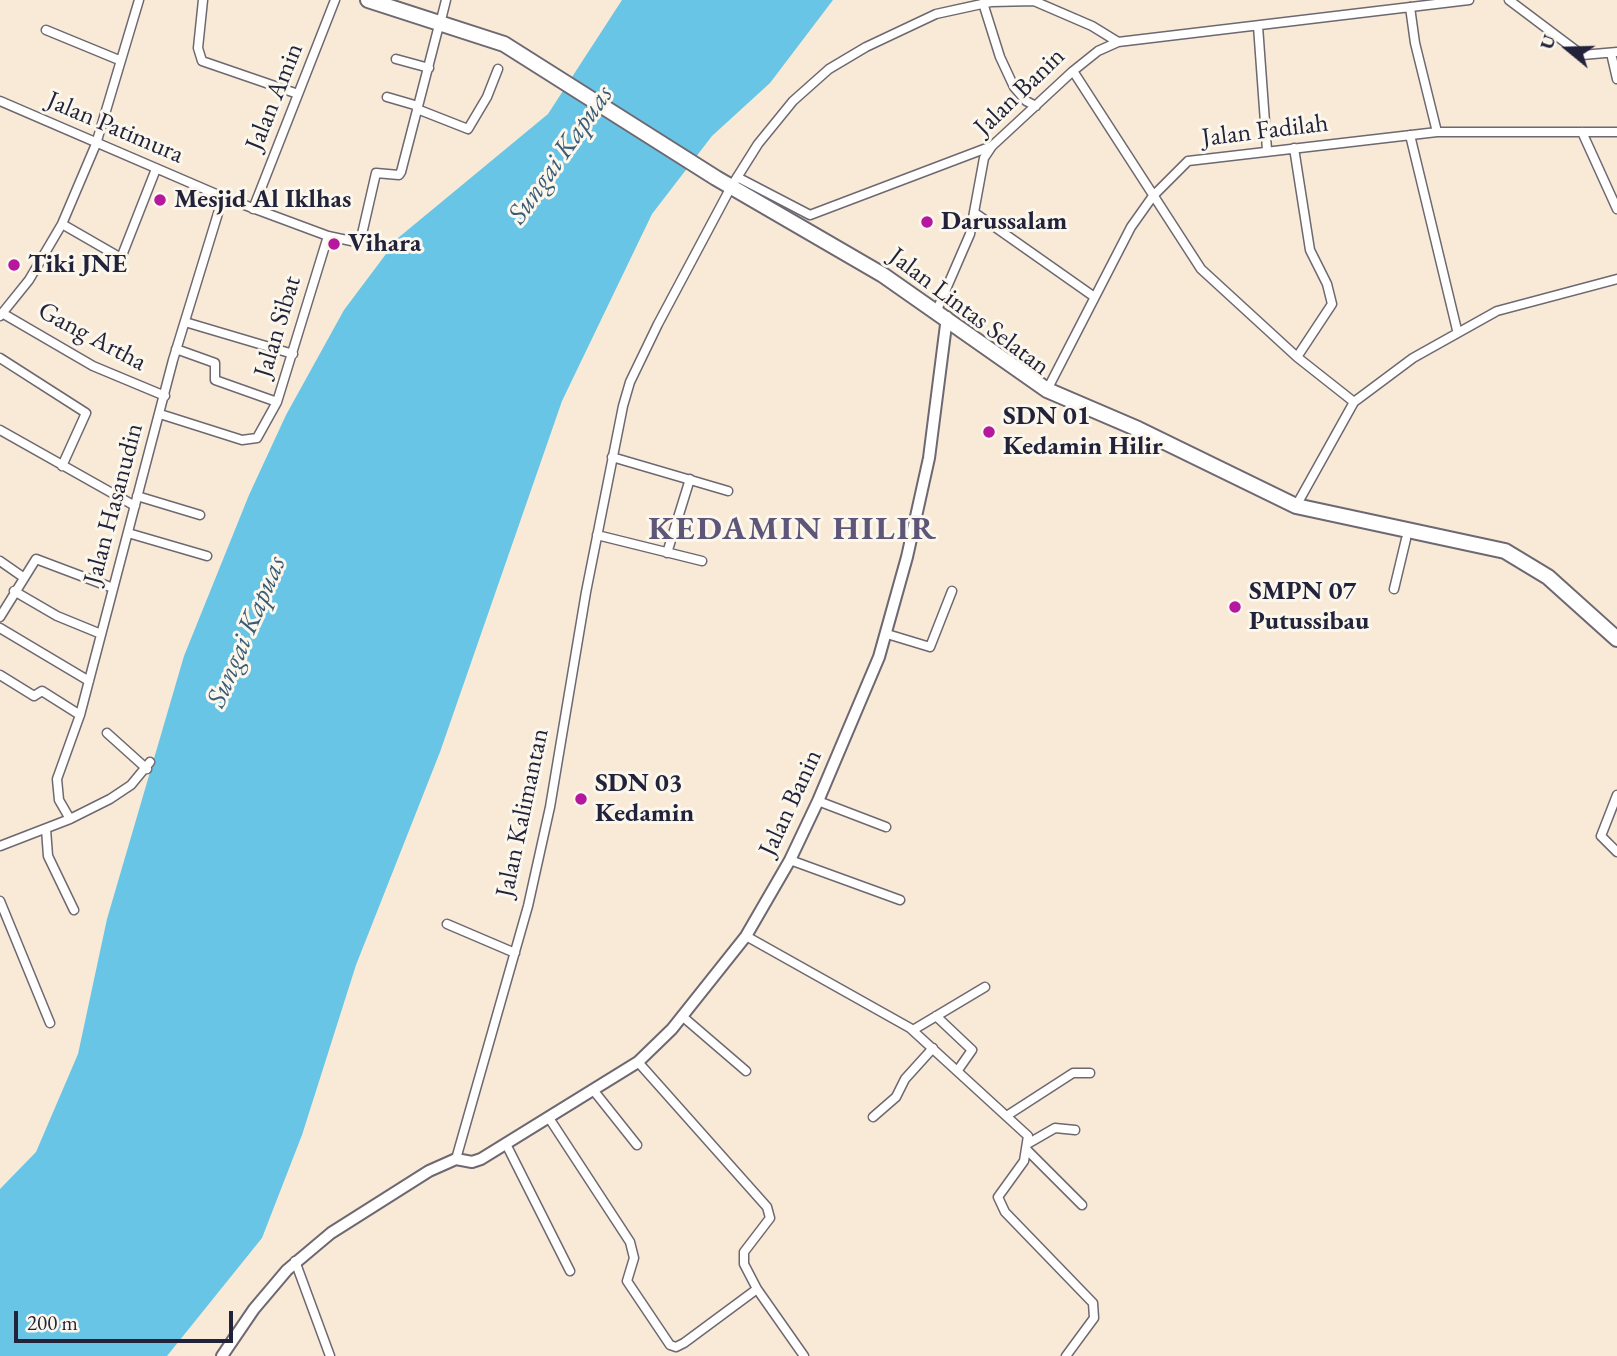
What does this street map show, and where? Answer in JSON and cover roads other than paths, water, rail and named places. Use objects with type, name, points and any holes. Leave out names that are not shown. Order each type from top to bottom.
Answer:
[{"type":"highway","name":"Jalan Lintas Selatan","points":[[368,0],[481,34],[524,57],[716,178],[734,182],[866,267],[869,272],[937,313],[1047,390],[1296,506],[1406,538],[1485,553],[1514,564],[1542,582],[1617,649]]},
{"type":"highway","name":"Jalan Lintas Selatan","points":[[937,313],[1045,398],[1158,443],[1294,513],[1505,551],[1548,577],[1617,639]]},
{"type":"street","points":[[1,314],[29,280],[62,224],[96,144],[139,0]]},
{"type":"street","points":[[203,0],[198,48],[202,61],[298,94]]},
{"type":"street","name":"Jalan Amin","points":[[253,209],[335,0]]},
{"type":"street","points":[[442,16],[446,0]]},
{"type":"street","points":[[1118,42],[1469,0]]},
{"type":"street","points":[[1509,0],[1582,55],[1614,53],[1617,79]]},
{"type":"street","name":"Jalan Kalimantan","points":[[456,1159],[514,953],[550,807],[597,535],[630,382],[734,182],[793,101],[830,69],[859,50],[916,23],[963,6],[1034,1],[1092,26],[1118,42]]},
{"type":"street","points":[[983,4],[1000,57],[1014,87],[1026,101],[1036,106]]},
{"type":"street","points":[[1410,7],[1415,43],[1437,132]]},
{"type":"street","points":[[1258,26],[1267,150]]},
{"type":"street","points":[[46,30],[120,60]]},
{"type":"street","points":[[418,108],[438,30]]},
{"type":"street","name":"Jalan Banin","points":[[456,1159],[472,1162],[506,1144],[638,1062],[682,1016],[746,936],[790,860],[818,801],[887,634],[929,458],[937,313],[948,290],[975,213],[980,172],[992,146],[1073,71],[1098,51],[1118,42]]},
{"type":"street","points":[[396,59],[429,68]]},
{"type":"street","points":[[387,97],[468,129],[498,69]]},
{"type":"street","points":[[1073,71],[1201,269],[1297,357],[1354,402]]},
{"type":"street","name":"Jalan Patimura","points":[[0,101],[223,197],[350,243],[359,240],[374,177],[380,172],[396,175],[401,172],[418,108]]},
{"type":"street","name":"Jalan Fadilah","points":[[1047,390],[1093,296],[1131,227],[1176,170],[1188,161],[1437,132],[1617,132]]},
{"type":"street","points":[[1582,132],[1617,209]]},
{"type":"street","points":[[1410,135],[1457,330]]},
{"type":"street","points":[[734,182],[810,215],[992,146]]},
{"type":"street","points":[[1294,148],[1309,245],[1332,304],[1297,357]]},
{"type":"street","points":[[62,224],[121,258],[156,169]]},
{"type":"street","name":"Jalan Hasanudin","points":[[69,819],[59,800],[57,779],[80,715],[164,396],[223,197]]},
{"type":"street","points":[[975,213],[1093,296]]},
{"type":"street","name":"Jalan Sibat","points":[[160,414],[248,441],[257,438],[265,428],[277,402],[328,236]]},
{"type":"street","points":[[1296,506],[1354,402],[1457,330],[1497,311],[1526,300],[1617,279]]},
{"type":"street","name":"Gang Artha","points":[[1,314],[93,366],[164,396]]},
{"type":"street","points":[[185,322],[293,354]]},
{"type":"street","points":[[177,349],[215,363],[215,380],[277,402]]},
{"type":"street","points":[[0,358],[86,413],[62,466]]},
{"type":"street","points":[[0,430],[135,506]]},
{"type":"street","points":[[612,457],[728,491]]},
{"type":"street","points":[[667,552],[690,479]]},
{"type":"street","points":[[137,496],[200,515]]},
{"type":"street","points":[[128,533],[207,556]]},
{"type":"street","points":[[597,535],[702,561]]},
{"type":"street","points":[[1394,589],[1406,538]]},
{"type":"street","points":[[0,617],[36,559],[113,588]]},
{"type":"street","points":[[0,561],[23,577]]},
{"type":"street","points":[[887,634],[930,647],[952,590]]},
{"type":"street","points":[[14,591],[57,616],[101,634]]},
{"type":"street","points":[[0,628],[89,681]]},
{"type":"street","points":[[0,675],[34,696],[42,691],[80,715]]},
{"type":"street","points":[[0,846],[46,829],[110,799],[149,765],[107,733]]},
{"type":"street","points":[[1617,795],[1601,836],[1602,841],[1617,852]]},
{"type":"street","points":[[818,801],[887,827]]},
{"type":"street","points":[[46,829],[48,856],[74,910]]},
{"type":"street","points":[[790,860],[900,900]]},
{"type":"street","points":[[0,901],[50,1023]]},
{"type":"street","points":[[447,924],[514,953]]},
{"type":"street","points":[[746,936],[913,1030],[1028,1136],[1024,1161],[1000,1192],[999,1204],[1093,1303],[1094,1318],[1066,1356]]},
{"type":"street","points":[[913,1030],[985,987]]},
{"type":"street","points":[[682,1016],[746,1071]]},
{"type":"street","points":[[936,1016],[972,1049],[972,1054],[958,1070]]},
{"type":"street","points":[[873,1117],[895,1097],[905,1079],[933,1048]]},
{"type":"street","points":[[638,1062],[767,1208],[770,1219],[747,1246],[743,1258],[757,1289],[803,1356]]},
{"type":"street","points":[[1007,1115],[1073,1073],[1090,1073]]},
{"type":"street","points":[[594,1091],[637,1145]]},
{"type":"street","points":[[549,1118],[630,1242],[634,1258],[627,1281],[670,1345],[676,1347],[684,1343],[757,1289]]},
{"type":"street","points":[[1028,1147],[1055,1128],[1075,1130]]},
{"type":"street","points":[[506,1144],[570,1271]]},
{"type":"street","points":[[1028,1147],[1082,1205]]},
{"type":"street","points":[[222,1356],[268,1291],[295,1261],[369,1207],[456,1159]]},
{"type":"street","points":[[295,1261],[330,1356]]},
{"type":"water","name":"Sungai Kapuas","points":[[622,0],[833,0],[770,83],[712,136],[652,214],[562,401],[440,752],[356,965],[302,1135],[262,1238],[167,1356],[0,1356],[0,1189],[36,1152],[78,1054],[107,919],[184,656],[249,495],[286,415],[344,310],[398,238],[548,114]]},
{"type":"place","name":"Mesjid Al Iklhas","points":[[160,200]]},
{"type":"place","name":"Darussalam","points":[[927,222]]},
{"type":"place","name":"Vihara","points":[[334,244]]},
{"type":"place","name":"Tiki JNE","points":[[14,265]]},
{"type":"place","name":"SDN 01 Kedamin Hilir","points":[[989,432]]},
{"type":"place","name":"SMPN 07 Putussibau","points":[[1235,607]]},
{"type":"place","name":"SDN 03 Kedamin","points":[[581,799]]},
{"type":"district","name":"KEDAMIN HILIR","points":[[793,530]]}]
